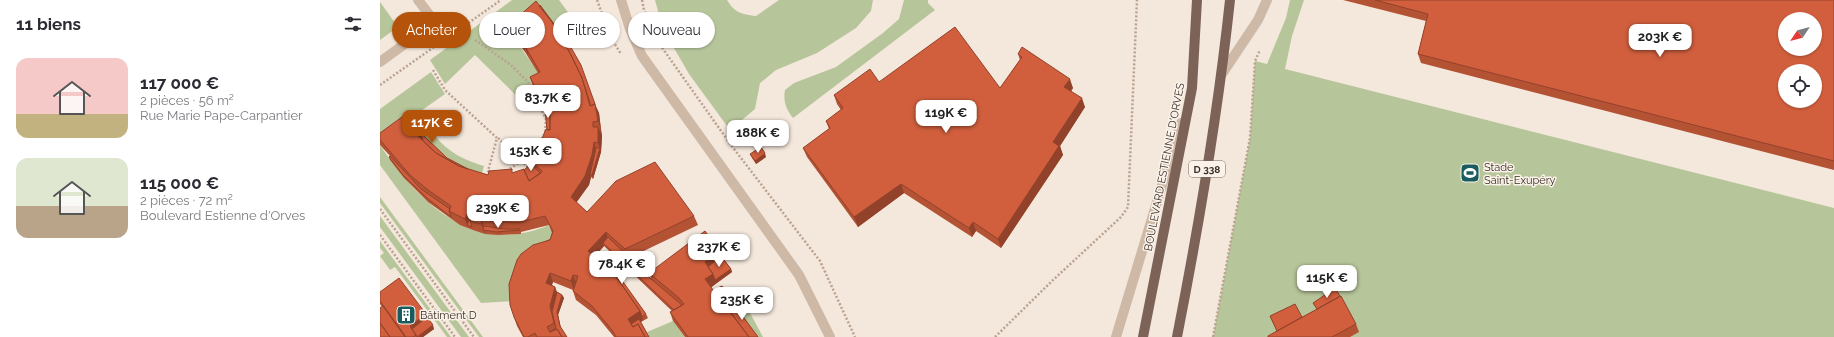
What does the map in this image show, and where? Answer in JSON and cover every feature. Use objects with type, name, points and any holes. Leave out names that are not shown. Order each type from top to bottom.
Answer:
[{"type":"main road","name":"BOULEVARD ESTIENNE D'ORVES","points":[[1143,337],[1192,88],[1197,0]]},
{"type":"main road","name":"D 338","points":[[1177,337],[1194,247],[1222,74],[1230,0]]},
{"type":"street","points":[[380,62],[435,22],[418,0]]},
{"type":"street","points":[[621,0],[630,29],[642,56],[799,275],[830,337]]},
{"type":"street","points":[[1222,74],[1258,20],[1267,0]]},
{"type":"street","points":[[1116,337],[1192,88]]},
{"type":"path","points":[[380,85],[501,0]]},
{"type":"path","points":[[642,0],[644,10],[663,49],[731,145],[820,261],[855,337]]},
{"type":"path","points":[[996,337],[1052,281],[1121,217],[1128,207],[1137,0]]},
{"type":"path","points":[[475,40],[511,65],[528,82],[546,119],[545,133],[537,147],[522,161],[507,171],[501,171]]},
{"type":"path","points":[[1212,337],[1250,138],[1255,61],[1261,49]]},
{"type":"path","points":[[433,70],[445,90],[533,171]]},
{"type":"path","points":[[495,171],[488,171],[498,138]]},
{"type":"path","points":[[380,209],[474,337]]},
{"type":"path","points":[[380,235],[456,337]]},
{"type":"green space","points":[[512,0],[559,0],[568,12],[553,12],[553,24],[541,8],[537,12],[496,12]]},
{"type":"green space","points":[[655,0],[727,0],[733,8],[739,12],[756,16],[779,0],[873,0],[871,11],[856,28],[817,53],[776,70],[760,83],[755,109],[730,130],[689,74],[674,48],[715,48],[715,12],[658,12]]},
{"type":"green space","points":[[904,0],[928,0],[928,3],[935,10],[793,118],[784,98],[785,90],[794,83],[836,67],[883,33],[899,19]]},
{"type":"green space","name":"Stade Saint-Exupéry","points":[[1290,0],[1304,0],[1292,36],[1285,69],[1834,208],[1834,337],[1213,337],[1250,138],[1255,61],[1267,64],[1286,18]]},
{"type":"green space","points":[[380,2],[392,19],[392,31],[380,40]]},
{"type":"green space","points":[[479,24],[479,48],[521,48],[538,72],[539,96],[528,107],[475,55],[445,84],[430,60],[446,48],[471,48],[471,30]]},
{"type":"green space","points":[[431,72],[445,94],[418,113],[438,140],[445,146],[461,157],[484,166],[481,177],[380,145],[380,109]]},
{"type":"green space","points":[[380,145],[412,186],[431,204],[451,219],[473,229],[497,234],[522,233],[549,225],[556,241],[512,301],[481,303],[380,165]]},
{"type":"green space","points":[[380,197],[483,337],[479,337],[380,203]]},
{"type":"green space","points":[[380,216],[469,337],[461,337],[380,227]]},
{"type":"green space","points":[[380,241],[451,337],[447,337],[395,267],[390,270],[380,256],[384,253],[380,248]]},
{"type":"green space","points":[[743,300],[763,337],[756,337],[734,307]]},
{"type":"green space","points":[[673,321],[685,337],[649,337],[647,332]]},
{"type":"building","points":[[1375,0],[1834,0],[1834,161],[1418,54],[1428,14]]},
{"type":"building","points":[[536,1],[544,12],[524,12]]},
{"type":"building","points":[[540,5],[553,22],[553,24],[545,12],[539,6]]},
{"type":"building","points":[[545,13],[553,24],[553,48],[567,48],[582,78],[590,106],[595,104],[598,121],[593,122],[593,127],[598,127],[598,143],[594,142],[592,155],[585,176],[571,197],[587,212],[616,181],[655,162],[694,216],[625,249],[606,232],[588,251],[617,278],[640,311],[628,319],[633,327],[638,324],[645,337],[616,337],[592,306],[573,291],[578,276],[573,275],[571,281],[550,273],[546,283],[555,287],[550,306],[554,323],[547,327],[550,332],[557,329],[562,337],[537,337],[535,333],[528,337],[524,337],[510,305],[509,284],[517,260],[521,254],[533,245],[550,240],[553,231],[545,216],[517,223],[482,220],[481,224],[470,221],[472,216],[467,214],[465,219],[449,211],[451,206],[410,175],[380,140],[380,133],[406,114],[421,134],[418,136],[436,153],[459,166],[488,175],[489,171],[512,169],[512,173],[524,169],[529,181],[542,171],[533,163],[540,153],[537,151],[546,129],[550,130],[550,111],[547,103],[543,104],[530,77],[540,72],[526,48],[545,48]]},
{"type":"building","points":[[955,27],[1000,88],[1022,57],[1018,54],[1022,47],[1070,79],[1064,87],[1082,98],[1053,142],[1059,146],[998,239],[973,222],[969,228],[901,184],[854,217],[803,148],[830,128],[826,121],[843,108],[834,95],[870,69],[879,82]]},
{"type":"building","points":[[567,48],[571,48],[581,65],[595,104],[591,106],[582,78]]},
{"type":"building","points":[[549,109],[550,130],[547,130],[545,110]]},
{"type":"building","points":[[412,117],[425,137],[447,158],[468,169],[459,166],[436,153],[422,140],[421,134],[410,119]]},
{"type":"building","points":[[761,147],[765,153],[755,161],[750,154]]},
{"type":"building","points":[[596,148],[600,148],[592,175],[590,175]]},
{"type":"building","points":[[390,156],[421,189],[450,209],[449,211],[451,217],[427,198],[403,175],[389,157]]},
{"type":"building","points":[[535,160],[533,163],[535,168],[540,173],[529,181],[524,170]]},
{"type":"building","points":[[470,220],[472,227],[467,225]]},
{"type":"building","points":[[484,226],[520,230],[496,232],[483,230]]},
{"type":"building","points":[[705,231],[719,250],[705,262],[713,274],[705,279],[713,290],[722,286],[731,297],[724,303],[749,337],[688,337],[670,312],[684,304],[649,273]]},
{"type":"building","points":[[608,237],[651,279],[682,305],[674,310],[603,243]]},
{"type":"building","points":[[594,253],[621,279],[646,314],[642,317],[640,311],[617,278],[592,255]]},
{"type":"building","points":[[721,256],[731,269],[715,280],[708,267]]},
{"type":"building","name":"Bâtiment D","points":[[399,278],[426,314],[410,326],[416,335],[413,337],[406,337],[380,301],[380,292]]},
{"type":"building","points":[[1335,288],[1340,296],[1317,309],[1313,303]]},
{"type":"building","points":[[557,292],[562,295],[557,312],[560,326],[567,337],[562,337],[557,329],[550,332],[556,328],[552,312]]},
{"type":"building","points":[[1341,296],[1356,324],[1332,337],[1268,337],[1268,336]]},
{"type":"building","points":[[733,303],[758,337],[749,337],[727,308]]},
{"type":"building","points":[[1295,304],[1302,317],[1277,331],[1270,316]]},
{"type":"building","points":[[383,306],[405,337],[390,337],[380,323],[380,308]]},
{"type":"building","points":[[427,317],[433,325],[417,337],[412,329]]},
{"type":"building","points":[[639,319],[649,337],[645,337],[638,324],[633,327],[631,324]]},
{"type":"building","points":[[380,323],[390,337],[380,337]]},
{"type":"place","name":"Stade Saint-Exupéry","points":[[1470,173]]},
{"type":"place","name":"Bâtiment D","points":[[406,315]]}]
